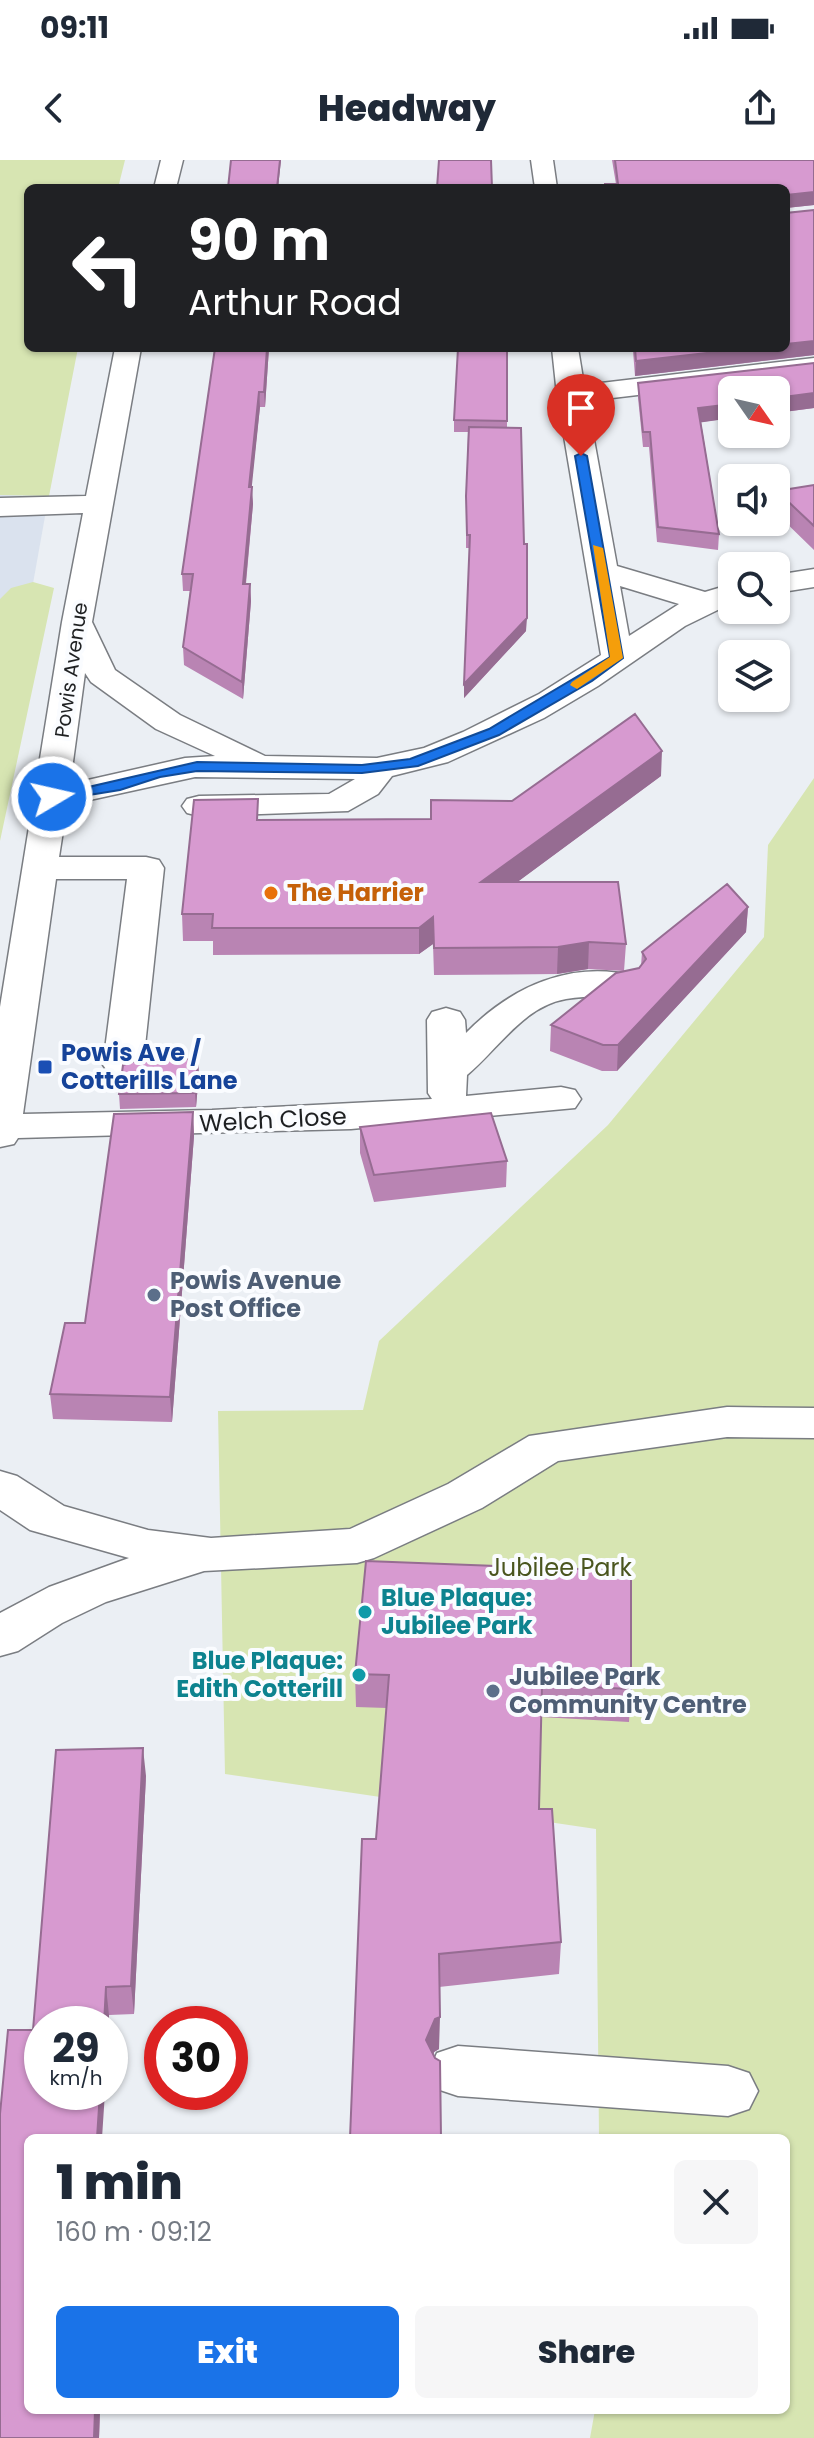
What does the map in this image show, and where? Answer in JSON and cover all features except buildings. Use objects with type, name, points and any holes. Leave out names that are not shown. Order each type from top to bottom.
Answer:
[{"type":"street","points":[[166,184],[172,160]]},
{"type":"street","points":[[542,160],[545,184]]},
{"type":"street","name":"Powis Avenue","points":[[1,1130],[77,622],[127,352]]},
{"type":"street","points":[[565,352],[570,395],[617,658]]},
{"type":"street","points":[[570,395],[814,366]]},
{"type":"street","points":[[0,507],[97,504]]},
{"type":"street","points":[[601,571],[717,597]]},
{"type":"street","points":[[790,582],[814,578]]},
{"type":"street","points":[[52,797],[120,786],[158,773],[197,767],[381,767],[413,763],[494,732],[617,658],[676,616],[717,597]]},
{"type":"street","points":[[77,622],[102,675],[134,700],[192,734],[271,768]]},
{"type":"street","points":[[199,806],[336,804],[366,787],[381,767]]},
{"type":"street","points":[[42,868],[146,868],[123,1065]]},
{"type":"street","points":[[448,1092],[472,1053],[514,1008],[537,995],[581,985],[622,984]]},
{"type":"street","points":[[446,1020],[448,1092]]},
{"type":"street","name":"Welch Close","points":[[1,1130],[161,1125],[448,1092],[561,1099]]},
{"type":"street","points":[[0,1638],[36,1613],[124,1574],[211,1555],[357,1546],[465,1496],[546,1447],[727,1422],[814,1423]]},
{"type":"street","points":[[0,1487],[47,1518],[148,1547],[211,1555]]},
{"type":"street","points":[[458,2071],[637,2087],[728,2091]]},
{"type":"shaded area","points":[[0,399],[66,399],[0,768]]},
{"type":"green space","points":[[0,160],[125,160],[119,184],[24,184],[24,352],[77,352],[49,496],[0,495]]},
{"type":"green space","points":[[33,582],[54,588],[0,841],[0,599],[11,588]]},
{"type":"green space","name":"Jubilee Park","points":[[814,778],[814,2438],[590,2438],[594,2414],[790,2414],[790,2134],[599,2134],[596,1829],[225,1774],[218,1411],[363,1410],[379,1341],[608,1125],[764,937],[768,845]]},
{"type":"slow traffic","points":[[577,685],[617,658],[597,548]]},
{"type":"place","name":"The Harrier","points":[[271,893]]},
{"type":"place","name":"Powis Ave / Cotterills Lane","points":[[45,1067]]},
{"type":"place","name":"Powis Avenue Post Office","points":[[154,1295]]},
{"type":"place","name":"Blue Plaque: Jubilee Park","points":[[365,1612]]},
{"type":"place","name":"Blue Plaque: Edith Cotterill","points":[[359,1675]]},
{"type":"place","name":"Jubilee Park Community Centre","points":[[493,1691]]},
{"type":"route","points":[[52,797],[120,786],[158,773],[197,767],[362,769],[413,763],[494,732],[587,679],[617,658],[581,456]]}]
